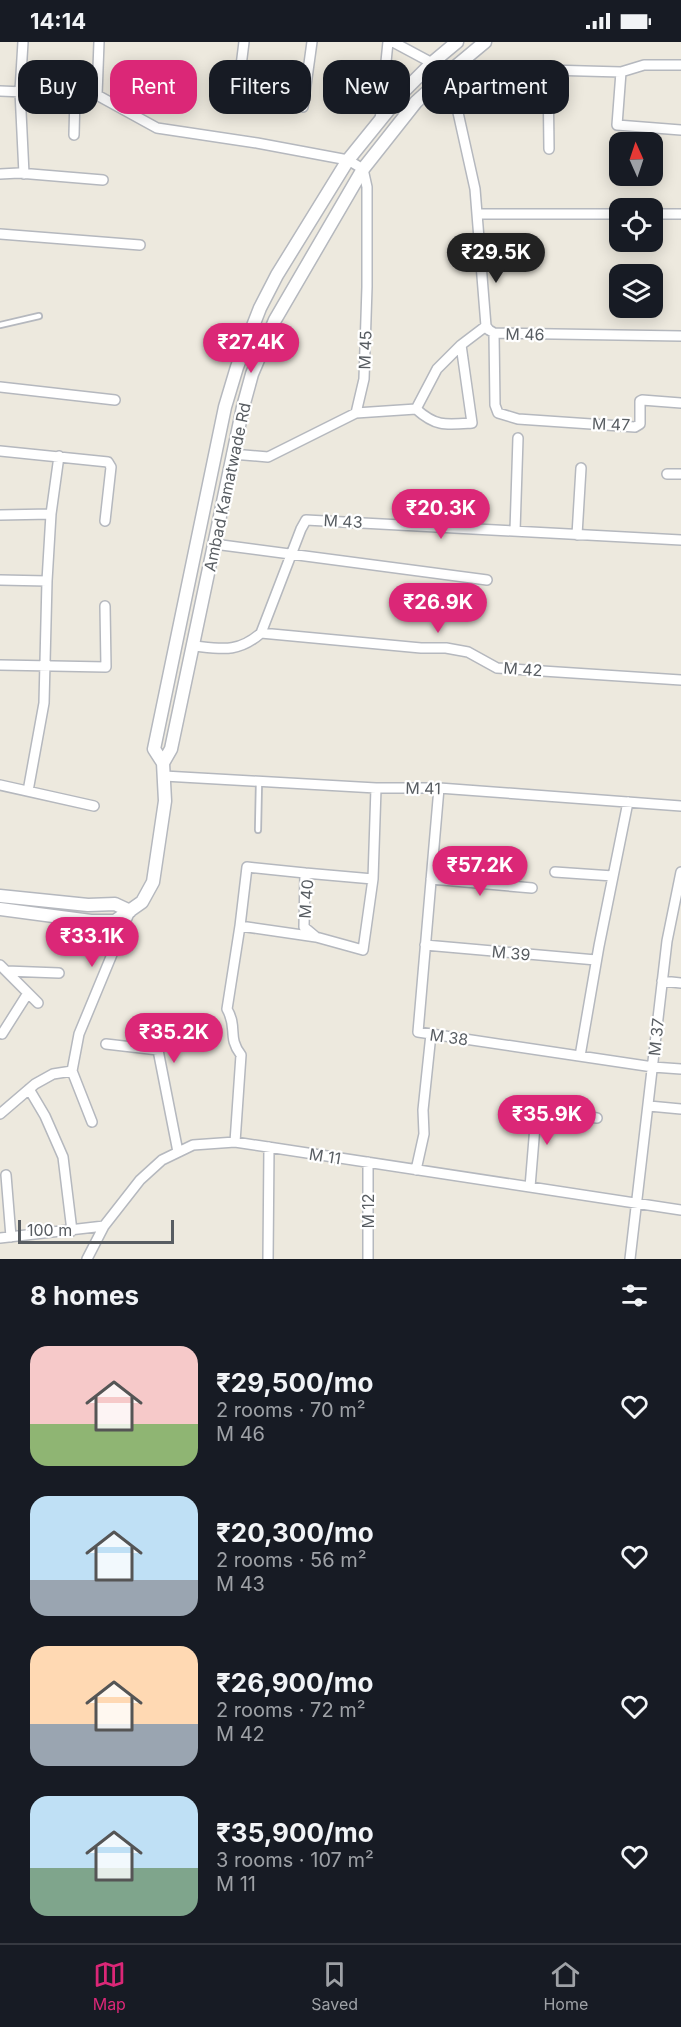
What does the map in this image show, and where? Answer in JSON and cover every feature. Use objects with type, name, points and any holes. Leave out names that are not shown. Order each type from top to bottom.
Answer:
[{"type":"street","points":[[22,60],[23,42]]},
{"type":"street","points":[[98,68],[99,42]]},
{"type":"street","points":[[242,60],[244,42]]},
{"type":"street","points":[[310,60],[312,42]]},
{"type":"street","points":[[380,121],[388,42]]},
{"type":"street","points":[[393,42],[428,60]]},
{"type":"street","points":[[434,60],[457,42]]},
{"type":"street","name":"Ambad Kamatwade Rd","points":[[463,60],[485,42]]},
{"type":"street","points":[[569,71],[621,72],[644,65],[681,65]]},
{"type":"street","points":[[163,762],[154,749],[225,407],[251,329],[268,291],[348,160],[403,92],[422,72]]},
{"type":"street","points":[[621,72],[617,125],[681,130]]},
{"type":"street","points":[[0,91],[18,91]]},
{"type":"street","points":[[98,96],[157,128],[348,160],[363,169]]},
{"type":"street","name":"Ambad Kamatwade Rd","points":[[0,909],[91,921],[115,921],[146,897],[153,882],[165,801],[163,762],[171,749],[232,454],[249,385],[264,344],[285,302],[363,169],[422,97]]},
{"type":"street","points":[[21,114],[24,174]]},
{"type":"street","points":[[74,135],[75,114]]},
{"type":"street","name":"M 46","points":[[458,114],[475,189],[486,326],[489,330],[494,333],[681,336]]},
{"type":"street","points":[[549,114],[549,149]]},
{"type":"street","name":"M 45","points":[[356,413],[364,379],[367,298],[367,187],[363,169]]},
{"type":"street","points":[[0,174],[103,180]]},
{"type":"street","points":[[477,214],[609,214]]},
{"type":"street","points":[[663,214],[681,214]]},
{"type":"street","points":[[0,234],[140,245]]},
{"type":"street","points":[[416,409],[437,369],[461,345],[486,326]]},
{"type":"street","name":"M 47","points":[[494,333],[495,405],[498,413],[518,419],[635,427],[640,423],[640,401],[681,403]]},
{"type":"street","points":[[232,454],[268,457],[356,413],[416,409],[427,419],[443,426],[472,423],[461,345]]},
{"type":"street","points":[[0,387],[115,400]]},
{"type":"street","points":[[515,531],[518,438]]},
{"type":"street","points":[[0,451],[106,461],[110,464],[105,521]]},
{"type":"street","points":[[28,791],[44,703],[51,514],[59,456]]},
{"type":"street","points":[[577,534],[580,468]]},
{"type":"street","points":[[667,474],[681,474]]},
{"type":"street","points":[[0,515],[51,514]]},
{"type":"street","name":"M 43","points":[[261,633],[290,555],[306,520],[681,540]]},
{"type":"street","points":[[214,544],[487,580]]},
{"type":"street","points":[[0,580],[47,581]]},
{"type":"street","points":[[0,665],[106,667],[105,606]]},
{"type":"street","points":[[194,646],[219,649],[237,647],[249,643],[261,633]]},
{"type":"street","name":"M 42","points":[[261,633],[420,648],[446,648],[468,652],[497,668],[681,680]]},
{"type":"street","name":"M 41","points":[[164,776],[376,788],[439,788],[681,806]]},
{"type":"street","points":[[0,785],[94,806]]},
{"type":"street","name":"M 40","points":[[373,879],[305,873],[304,927],[316,937],[363,950],[373,879],[376,788]]},
{"type":"street","name":"M 38","points":[[439,788],[418,1032],[653,1067],[681,1069]]},
{"type":"street","points":[[580,1056],[596,960],[628,802]]},
{"type":"street","points":[[235,1142],[241,1055],[233,1045],[232,1018],[227,1009],[247,867],[305,873]]},
{"type":"street","points":[[555,872],[613,876]]},
{"type":"street","name":"M 37","points":[[630,1259],[667,941],[681,872]]},
{"type":"street","points":[[431,879],[532,888]]},
{"type":"street","points":[[0,896],[88,905],[115,904],[130,911],[79,1034],[72,1071],[92,1122]]},
{"type":"street","points":[[240,926],[316,937]]},
{"type":"street","name":"M 39","points":[[425,945],[596,960]]},
{"type":"street","points":[[3,968],[59,973]]},
{"type":"street","points":[[3,968],[38,1003]]},
{"type":"street","points":[[662,981],[681,983]]},
{"type":"street","points":[[1,1034],[28,993]]},
{"type":"street","points":[[416,1170],[424,1134],[423,1110],[431,1034]]},
{"type":"street","points":[[106,1044],[158,1050],[178,1152]]},
{"type":"street","points":[[0,1114],[29,1089],[53,1074],[72,1071]]},
{"type":"street","points":[[29,1089],[45,1116],[63,1157],[72,1231]]},
{"type":"street","points":[[649,1106],[681,1109]]},
{"type":"street","points":[[530,1187],[537,1107],[597,1118]]},
{"type":"street","name":"M 11","points":[[87,1259],[104,1227],[140,1180],[162,1160],[193,1145],[235,1142],[681,1210]]},
{"type":"street","points":[[268,1259],[269,1147]]},
{"type":"street","name":"M 12","points":[[368,1162],[368,1259]]},
{"type":"street","points":[[6,1175],[11,1237]]},
{"type":"street","points":[[0,1238],[104,1227]]},
{"type":"lane","points":[[0,325],[39,316]]},
{"type":"lane","points":[[258,830],[259,780]]}]
